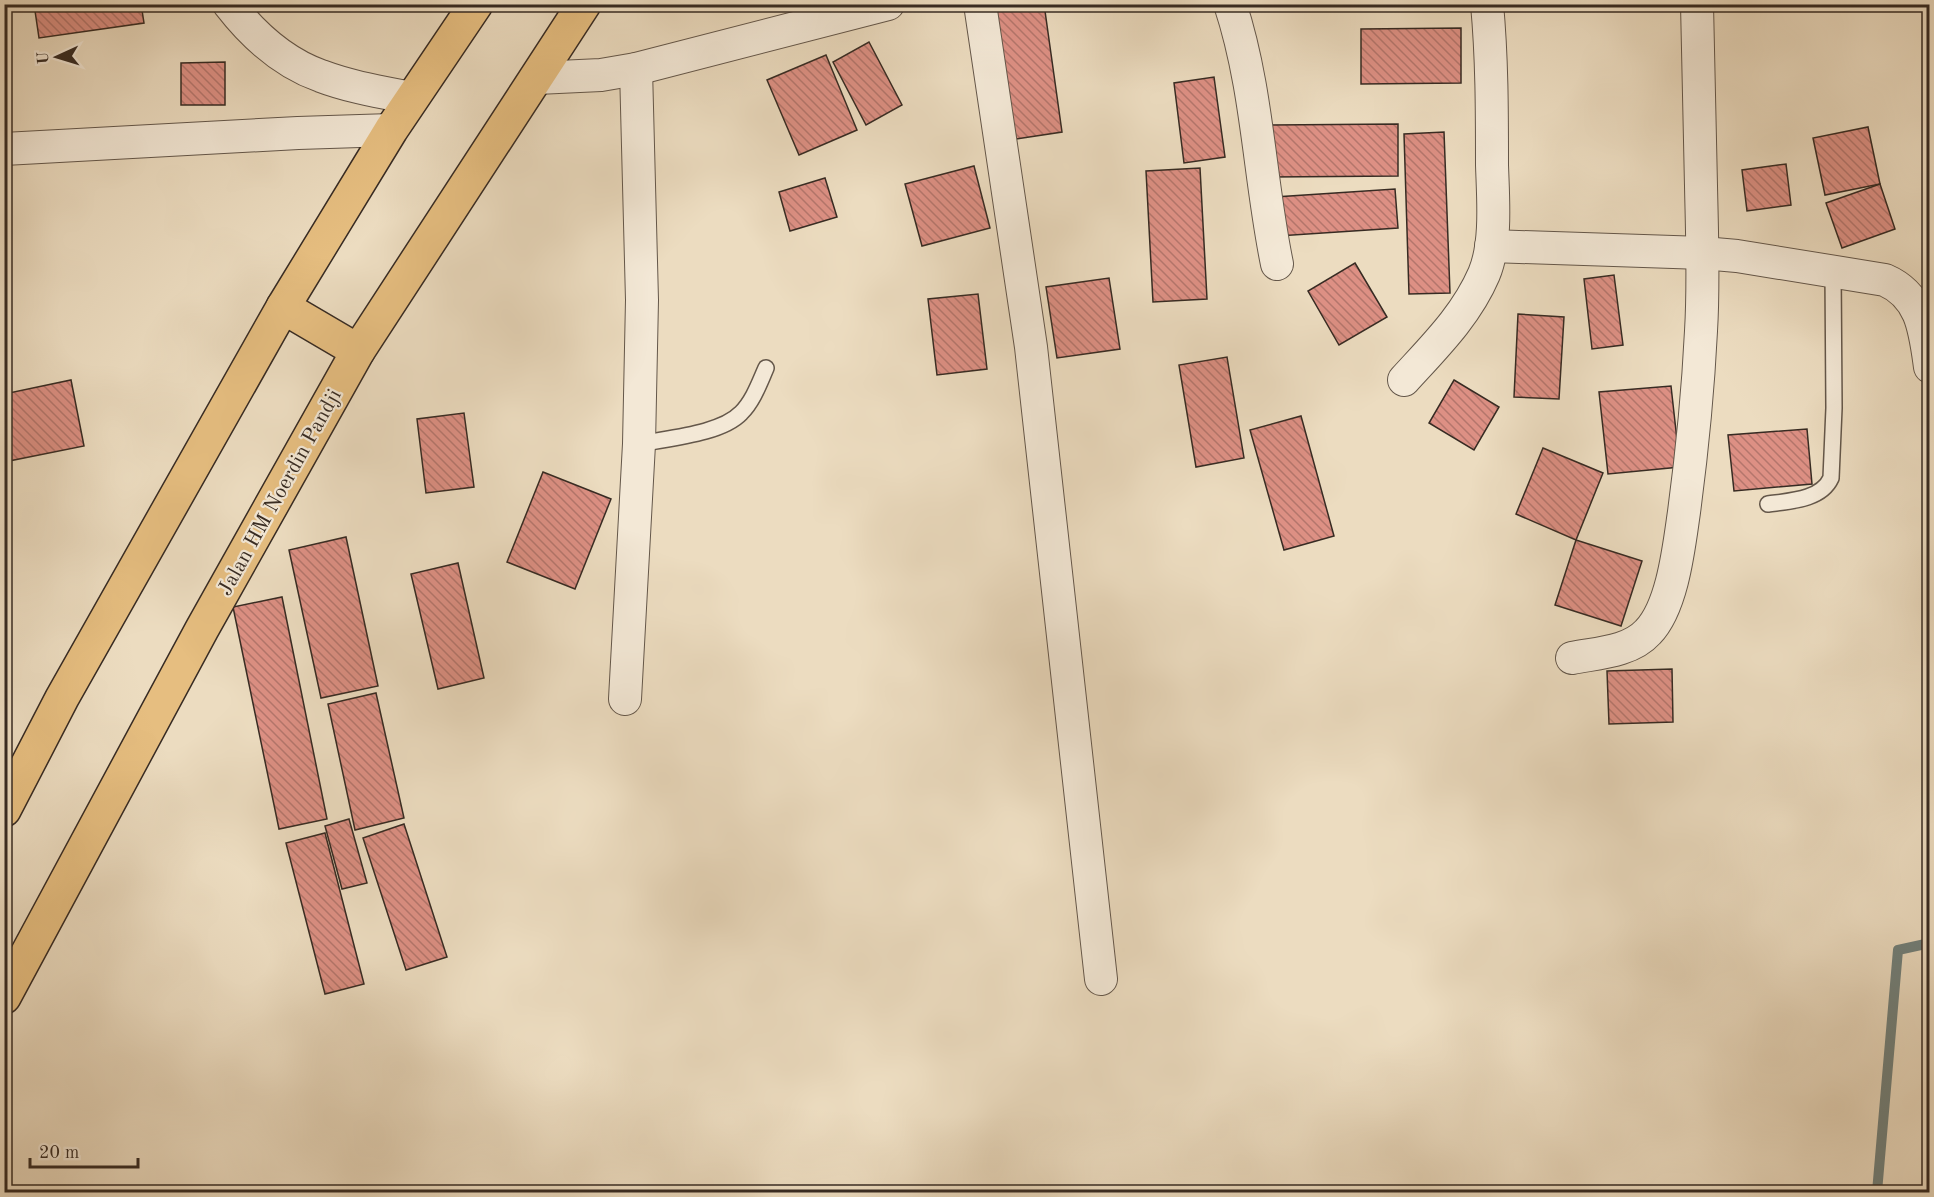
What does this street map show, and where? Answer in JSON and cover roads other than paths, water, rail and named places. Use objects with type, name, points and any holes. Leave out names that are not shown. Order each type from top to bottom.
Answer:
[{"type":"main road","points":[[4,810],[62,698],[283,307],[391,130],[476,4]]},
{"type":"main road","name":"Jalan HM Noerdin Pandji","points":[[4,997],[202,629],[358,351],[584,4]]},
{"type":"main road","points":[[283,307],[358,351]]},
{"type":"street","points":[[230,4],[258,37],[282,55],[319,75],[356,87],[412,98]]},
{"type":"street","points":[[537,78],[601,75],[636,69],[888,4]]},
{"type":"street","points":[[980,4],[1011,222],[1032,347],[1101,980]]},
{"type":"street","points":[[1230,4],[1239,31],[1248,73],[1257,125],[1268,222],[1276,264]]},
{"type":"street","points":[[1404,380],[1453,327],[1475,294],[1485,271],[1491,246],[1493,210],[1491,52],[1487,4]]},
{"type":"street","points":[[1572,658],[1617,649],[1633,643],[1648,633],[1659,618],[1669,592],[1682,529],[1693,447],[1701,330],[1703,253],[1697,4]]},
{"type":"street","points":[[625,699],[639,444],[642,300],[636,69]]},
{"type":"street","points":[[4,149],[391,130]]},
{"type":"street","points":[[1491,246],[1703,253],[1737,256],[1885,280],[1908,294],[1919,313],[1926,338],[1929,367]]},
{"type":"lane","points":[[1768,504],[1789,502],[1814,494],[1828,485],[1831,478],[1834,408],[1833,271]]},
{"type":"lane","points":[[639,444],[709,430],[727,423],[741,414],[753,397],[766,368]]},
{"type":"waterway","points":[[1877,1192],[1898,950],[1930,943]]}]
